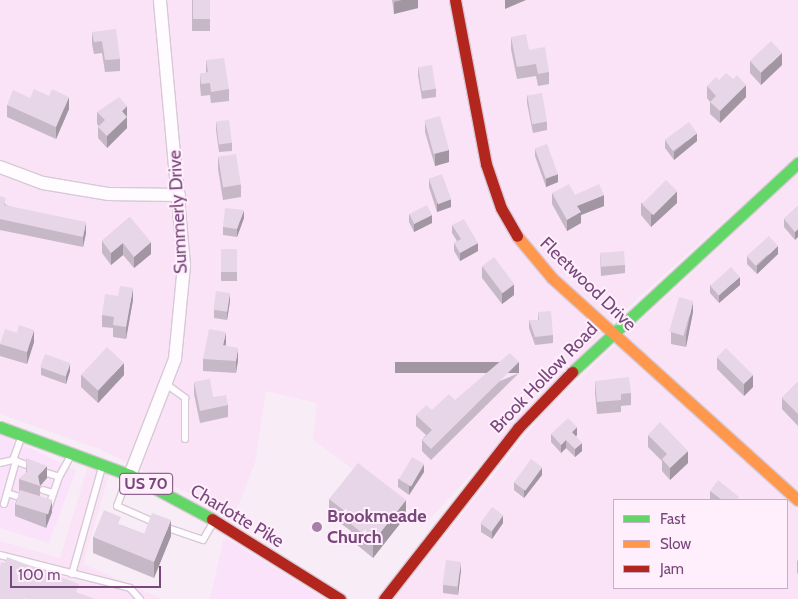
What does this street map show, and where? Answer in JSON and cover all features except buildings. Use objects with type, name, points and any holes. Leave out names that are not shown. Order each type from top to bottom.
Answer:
[{"type":"street","name":"Summerly Drive","points":[[129,475],[175,359],[184,265],[160,0]]},
{"type":"street","name":"Fleetwood Drive","points":[[455,0],[486,164],[501,208],[531,256],[798,500]]},
{"type":"street","name":"Brook Hollow Road","points":[[384,599],[518,428],[612,332],[798,163]]},
{"type":"street","points":[[0,167],[43,183],[109,194],[179,194]]},
{"type":"street","name":"Charlotte Pike","points":[[0,427],[129,475],[215,520],[340,599]]},
{"type":"lane","points":[[166,384],[185,398],[184,439]]},
{"type":"lane","points":[[4,504],[22,435]]},
{"type":"lane","points":[[41,504],[49,506],[59,477],[66,472],[72,454]]},
{"type":"lane","points":[[0,463],[15,461],[59,477]]},
{"type":"lane","points":[[72,574],[102,465]]},
{"type":"lane","points":[[129,475],[117,506],[191,538],[203,540],[215,520]]},
{"type":"lane","points":[[11,479],[22,483]]},
{"type":"lane","points":[[43,490],[53,493]]},
{"type":"lane","points":[[7,493],[32,501]]},
{"type":"lane","points":[[0,555],[130,588],[140,599]]},
{"type":"shaded area","points":[[0,0],[798,0],[798,155],[618,316],[427,522],[313,440],[317,403],[266,391],[255,463],[234,516],[102,450],[0,414]]},
{"type":"shaded area","points":[[798,173],[798,599],[394,599],[546,410]]},
{"type":"shaded area","points":[[0,434],[76,470],[49,543],[0,528]]},
{"type":"shaded area","points":[[88,466],[109,475],[83,564],[163,599],[0,599],[0,541],[60,558]]},
{"type":"shaded area","points":[[224,537],[325,599],[210,599]]},
{"type":"traffic: fast","points":[[572,372],[798,163]]},
{"type":"traffic: fast","points":[[0,427],[130,475],[212,519]]},
{"type":"traffic: slow","points":[[517,236],[552,278],[798,500]]},
{"type":"traffic: jam","points":[[455,0],[486,164],[501,208],[517,236]]},
{"type":"traffic: jam","points":[[384,599],[518,428],[572,372]]},
{"type":"traffic: jam","points":[[212,519],[340,599]]},
{"type":"place","name":"Brookmeade Church","points":[[317,527]]}]
